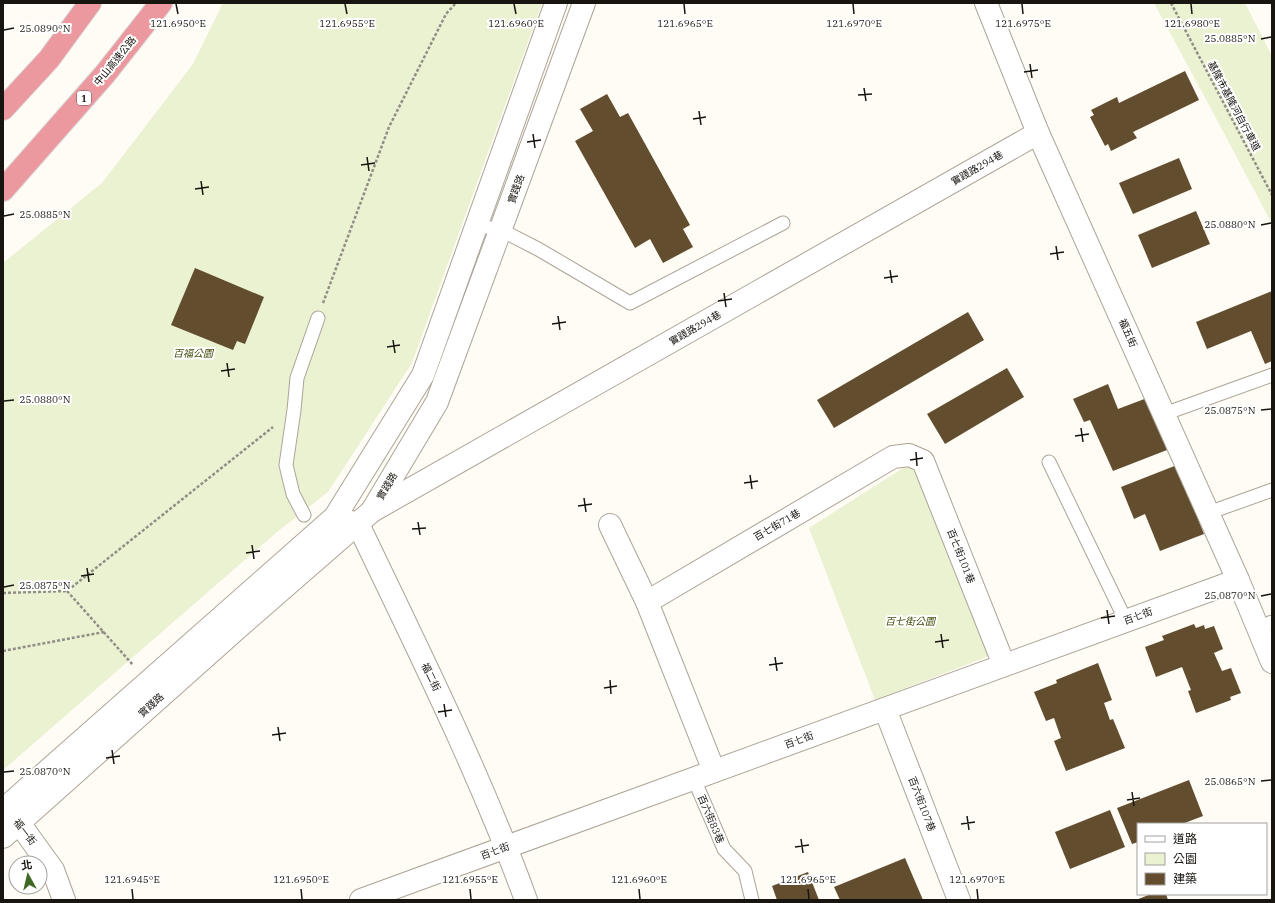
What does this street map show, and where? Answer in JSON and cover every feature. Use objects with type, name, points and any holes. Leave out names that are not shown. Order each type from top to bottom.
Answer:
[{"type":"highway","points":[[3,109],[49,59],[90,3]]},
{"type":"highway","name":"中山高速公路","points":[[3,190],[105,74],[161,3]]},
{"type":"street","name":"實踐路","points":[[7,820],[335,517],[423,375],[556,3]]},
{"type":"street","name":"實踐路","points":[[7,820],[242,624],[365,518],[437,402],[584,3]]},
{"type":"street","name":"福五街","points":[[986,3],[1038,133],[1238,580],[1265,625],[1272,662]]},
{"type":"street","name":"實踐路294巷","points":[[365,518],[1038,133]]},
{"type":"street","name":"百七街71巷","points":[[647,602],[893,457],[909,455]]},
{"type":"street","name":"百七街101巷","points":[[909,455],[923,461],[1004,665]]},
{"type":"street","points":[[335,517],[365,518]]},
{"type":"street","name":"福二街","points":[[365,518],[506,847],[526,900]]},
{"type":"street","points":[[610,525],[647,602],[704,775]]},
{"type":"street","name":"百七街","points":[[361,900],[1238,580]]},
{"type":"street","name":"百六街107巷","points":[[885,709],[959,900]]},
{"type":"street","name":"福一街","points":[[7,820],[53,870],[64,900]]},
{"type":"lane","points":[[476,225],[501,230],[538,249],[630,303],[783,223]]},
{"type":"lane","points":[[304,515],[293,494],[286,465],[297,378],[318,318]]},
{"type":"lane","points":[[1164,414],[1272,375]]},
{"type":"lane","points":[[1049,462],[1126,621]]},
{"type":"lane","points":[[1208,513],[1272,490]]},
{"type":"lane","name":"百六街83巷","points":[[704,775],[724,849],[745,872],[752,900]]},
{"type":"path","points":[[318,318],[389,127],[446,14],[456,3]]},
{"type":"path","name":"基隆市基隆河自行車道","points":[[1171,3],[1272,194]]},
{"type":"path","points":[[3,593],[67,591],[294,410]]},
{"type":"path","points":[[67,591],[134,666]]},
{"type":"path","points":[[3,651],[104,632]]},
{"type":"green space","name":"百福公園","points":[[223,3],[542,3],[412,363],[328,492],[277,532],[3,770],[3,263],[102,183],[193,64]]},
{"type":"green space","points":[[1154,3],[1245,3],[1272,56],[1272,224],[1216,118]]},
{"type":"green space","name":"百七街公園","points":[[911,463],[989,656],[875,700],[809,528]]},
{"type":"building","points":[[1185,71],[1199,100],[1133,132],[1137,138],[1111,151],[1108,144],[1105,146],[1090,117],[1094,115],[1091,110],[1117,97],[1119,103]]},
{"type":"building","points":[[607,94],[620,117],[628,113],[690,225],[683,229],[693,247],[663,263],[650,239],[635,248],[575,141],[593,131],[580,109]]},
{"type":"building","points":[[1179,158],[1192,189],[1133,214],[1119,183]]},
{"type":"building","points":[[1196,211],[1210,244],[1152,268],[1138,235]]},
{"type":"building","points":[[195,268],[264,297],[245,344],[237,341],[233,350],[171,325]]},
{"type":"building","points":[[1272,291],[1272,361],[1265,364],[1251,331],[1207,349],[1196,322]]},
{"type":"building","points":[[968,312],[984,340],[834,428],[817,400]]},
{"type":"building","points":[[1007,368],[1024,397],[945,444],[927,414]]},
{"type":"building","points":[[1108,384],[1118,409],[1147,398],[1167,450],[1113,471],[1090,420],[1084,422],[1073,399]]},
{"type":"building","points":[[1177,465],[1204,534],[1160,551],[1145,514],[1134,519],[1121,487]]},
{"type":"building","points":[[1194,624],[1196,628],[1204,625],[1205,629],[1214,626],[1223,649],[1214,653],[1222,671],[1231,668],[1241,693],[1230,697],[1231,700],[1196,713],[1188,691],[1191,690],[1182,667],[1156,677],[1145,647],[1164,640],[1162,636]]},
{"type":"building","points":[[1098,663],[1112,700],[1104,703],[1110,720],[1113,719],[1125,748],[1066,771],[1054,741],[1061,738],[1054,718],[1046,721],[1034,692],[1057,683],[1056,680]]},
{"type":"building","points":[[1189,780],[1203,816],[1185,823],[1137,823],[1137,842],[1132,844],[1117,808]]},
{"type":"building","points":[[1110,810],[1125,847],[1070,869],[1055,832]]},
{"type":"building","points":[[905,858],[923,900],[840,900],[834,887]]},
{"type":"building","points":[[808,872],[819,900],[777,900],[772,886]]},
{"type":"building","points":[[1148,895],[1166,895],[1168,900],[1136,900]]}]
